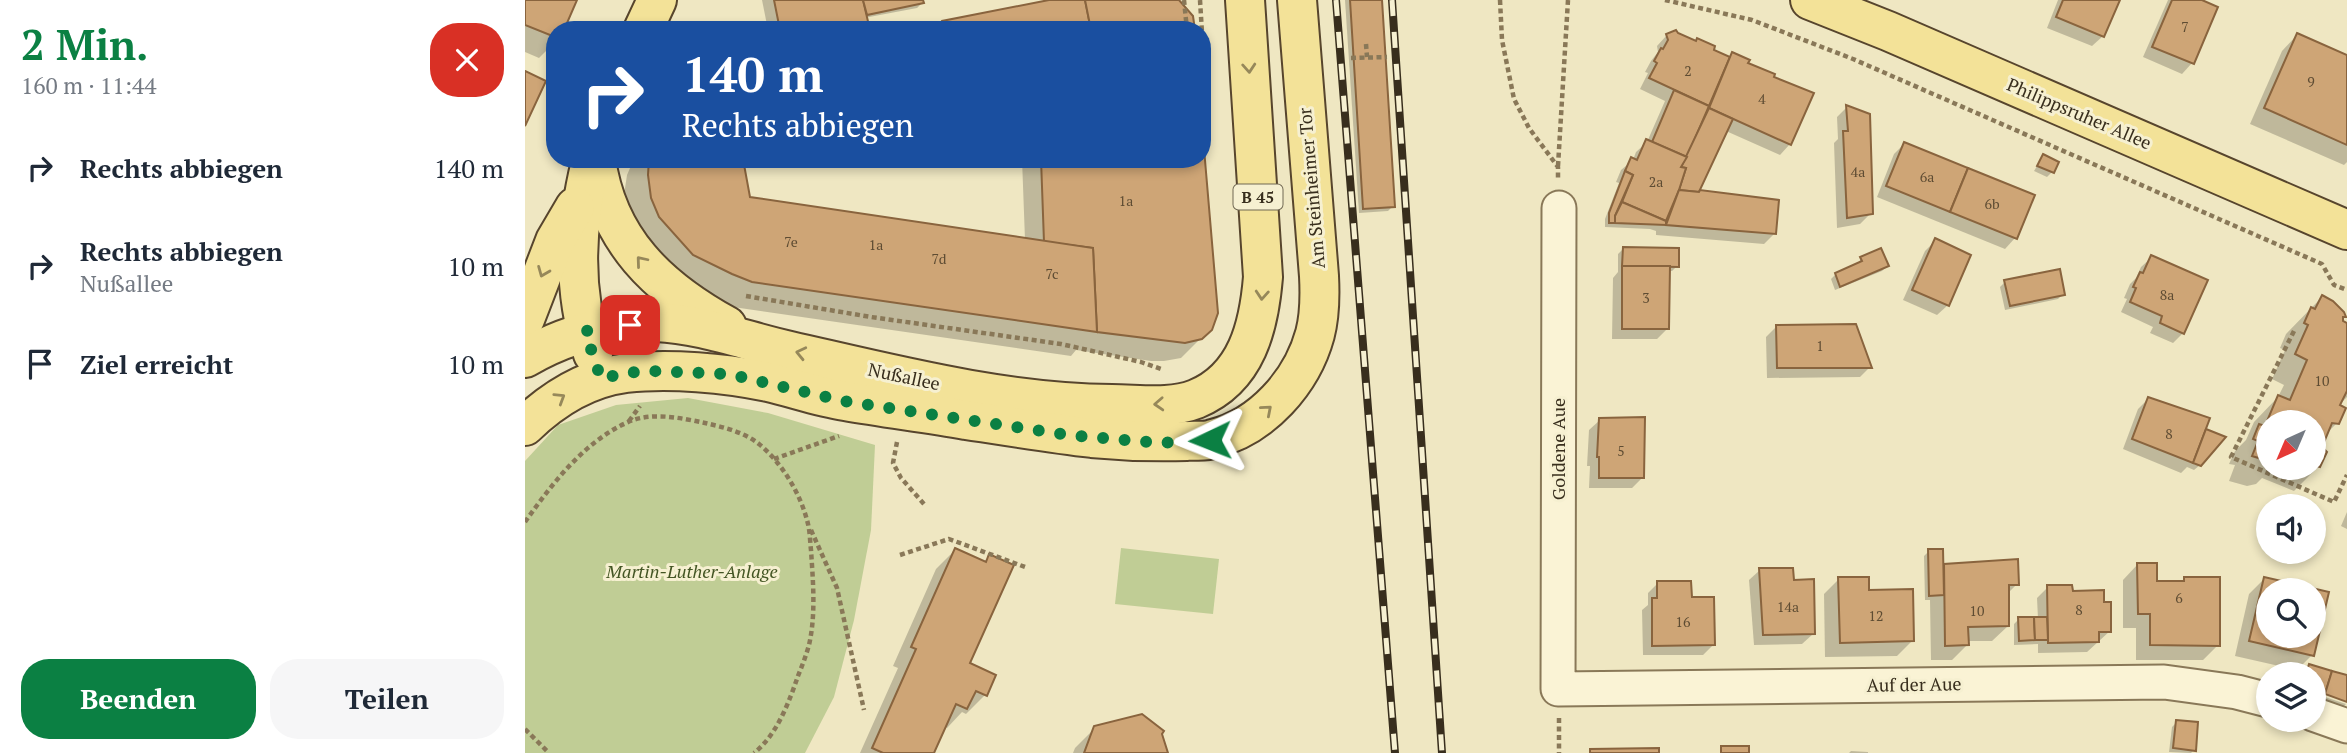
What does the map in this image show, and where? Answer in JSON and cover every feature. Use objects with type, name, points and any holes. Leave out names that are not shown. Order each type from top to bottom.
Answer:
[{"type":"main road","points":[[647,21],[657,0]]},
{"type":"main road","name":"Nußallee","points":[[525,358],[546,345],[585,331],[654,322],[697,328],[938,385],[1078,404],[1159,405],[1196,399],[1222,383],[1241,363],[1254,337],[1261,307],[1263,276],[1245,0]]},
{"type":"main road","name":"Philippsruher Allee","points":[[1810,0],[1900,36],[2347,230]]},
{"type":"main road","name":"Am Steinheimer Tor","points":[[1297,1],[1320,303],[1315,333],[1299,373]]},
{"type":"main road","points":[[525,319],[555,240],[591,169]]},
{"type":"main road","points":[[591,169],[577,262],[578,288],[585,331],[601,379]]},
{"type":"main road","points":[[591,169],[599,179],[606,203],[631,249],[645,267],[695,308],[756,343]]},
{"type":"main road","name":"Nußallee","points":[[525,426],[565,394],[601,379],[624,373],[652,371],[729,374],[843,401],[1068,435],[1159,443],[1210,440],[1229,434],[1255,419],[1277,401],[1299,373]]},
{"type":"street","name":"Goldene Aue","points":[[1558,689],[1559,208]]},
{"type":"street","name":"Auf der Aue","points":[[1558,689],[2164,682],[2256,697]]},
{"type":"street","points":[[2326,719],[2347,726]]},
{"type":"path","points":[[1184,0],[1186,21]]},
{"type":"path","points":[[1200,0],[1201,21]]},
{"type":"path","points":[[1500,0],[1502,40],[1514,99],[1529,128],[1558,167]]},
{"type":"path","points":[[1559,208],[1558,167],[1568,0]]},
{"type":"path","points":[[1665,0],[1752,20],[1853,58],[2322,264],[2334,285],[2347,290]]},
{"type":"path","points":[[1366,44],[1367,57]]},
{"type":"path","points":[[1351,58],[1387,57]]},
{"type":"path","points":[[737,293],[870,317],[1061,344],[1140,362],[1172,374]]},
{"type":"path","points":[[2294,331],[2231,457],[2334,502],[2347,475]]},
{"type":"path","points":[[525,522],[582,453],[603,436],[629,421],[654,416],[687,419],[742,434],[758,443],[774,459],[794,487],[837,588],[864,710]]},
{"type":"path","points":[[774,459],[842,435]]},
{"type":"path","points":[[886,438],[897,440],[893,463],[901,478],[924,504]]},
{"type":"path","points":[[754,753],[777,724],[793,692],[809,644],[814,594],[809,524]]},
{"type":"path","points":[[900,555],[949,538],[1025,567]]},
{"type":"path","points":[[525,729],[549,753]]},
{"type":"green space","name":"Martin-Luther-Anlage","points":[[688,398],[768,413],[875,445],[871,530],[854,620],[834,697],[805,753],[525,753],[525,461],[558,425],[616,405]]},
{"type":"green space","points":[[1121,548],[1219,559],[1213,614],[1115,604]]},
{"type":"building","points":[[525,0],[577,0],[568,21],[546,21],[546,33],[525,25]]},
{"type":"building","points":[[774,0],[863,0],[868,21],[778,21]]},
{"type":"building","points":[[863,0],[923,0],[924,3],[867,15]]},
{"type":"building","points":[[1049,0],[1085,0],[1089,21],[942,21]]},
{"type":"building","points":[[1085,0],[1179,0],[1193,16],[1194,21],[1089,21]]},
{"type":"building","points":[[1350,0],[1382,0],[1395,207],[1363,209]]},
{"type":"building","points":[[2063,0],[2120,0],[2104,37],[2056,17]]},
{"type":"building","points":[[2172,0],[2202,0],[2218,7],[2194,64],[2152,47]]},
{"type":"building","points":[[1676,30],[1696,41],[1697,38],[1715,46],[1714,50],[1730,57],[1709,106],[1649,78],[1657,63],[1654,61],[1668,40],[1666,34]]},
{"type":"building","points":[[2297,33],[2347,55],[2347,145],[2264,108]]},
{"type":"building","points":[[1732,52],[1750,60],[1748,63],[1775,74],[1774,77],[1814,93],[1791,145],[1709,108]]},
{"type":"building","points":[[525,71],[546,81],[525,126]]},
{"type":"building","points":[[1674,90],[1709,106],[1687,157],[1652,142]]},
{"type":"building","points":[[1846,105],[1870,114],[1873,214],[1847,218],[1843,131],[1848,131]]},
{"type":"building","points":[[1709,108],[1733,119],[1699,192],[1679,190],[1686,168],[1681,167]]},
{"type":"building","points":[[1646,139],[1687,157],[1681,167],[1686,168],[1679,190],[1666,221],[1622,202],[1633,175],[1625,171],[1631,157],[1637,160]]},
{"type":"building","points":[[1904,142],[1968,168],[1950,212],[1886,186]]},
{"type":"building","points":[[2043,154],[2059,162],[2054,173],[2037,166]]},
{"type":"building","points":[[648,168],[745,168],[750,197],[1093,248],[1097,332],[752,282],[693,255],[659,217],[651,198]]},
{"type":"building","points":[[1041,168],[1206,168],[1218,313],[1212,330],[1202,339],[1185,343],[1097,332],[1093,248],[1044,242]]},
{"type":"building","points":[[1968,168],[2035,195],[2017,239],[1950,212]]},
{"type":"building","points":[[1625,171],[1633,175],[1615,216],[1615,223],[1609,223],[1609,213]]},
{"type":"building","points":[[1679,190],[1779,200],[1776,234],[1666,225]]},
{"type":"building","points":[[1622,202],[1666,221],[1666,225],[1615,223],[1615,216]]},
{"type":"building","points":[[1935,238],[1971,255],[1949,306],[1912,290]]},
{"type":"building","points":[[1623,247],[1679,248],[1679,267],[1622,266]]},
{"type":"building","points":[[1881,248],[1889,266],[1840,287],[1835,273],[1862,261],[1860,257]]},
{"type":"building","points":[[2151,255],[2208,280],[2184,334],[2160,323],[2162,316],[2130,302],[2136,288],[2133,287]]},
{"type":"building","points":[[1622,266],[1670,266],[1669,329],[1622,329]]},
{"type":"building","points":[[2060,269],[2065,295],[2010,306],[2004,280]]},
{"type":"building","points":[[2322,295],[2344,312],[2346,317],[2343,317],[2343,321],[2347,323],[2347,391],[2340,405],[2346,408],[2339,424],[2332,423],[2326,437],[2326,410],[2272,410],[2278,395],[2290,400],[2307,360],[2295,354],[2308,325],[2304,323],[2311,307],[2315,309]]},
{"type":"building","points":[[1856,324],[1872,368],[1777,368],[1776,325]]},
{"type":"building","points":[[2148,397],[2210,418],[2193,463],[2132,439]]},
{"type":"building","points":[[1645,417],[1644,478],[1599,478],[1599,418]]},
{"type":"building","points":[[2206,429],[2226,437],[2201,466],[2193,463]]},
{"type":"building","points":[[955,548],[986,562],[989,554],[1014,565],[970,663],[996,675],[987,696],[976,691],[967,709],[956,704],[934,753],[883,753],[872,748],[916,649],[911,647]]},
{"type":"building","points":[[1928,549],[1943,549],[1944,595],[1929,596]]},
{"type":"building","points":[[2018,559],[2019,585],[2009,585],[2009,626],[1968,627],[1969,645],[1945,646],[1944,564]]},
{"type":"building","points":[[2137,563],[2157,563],[2157,581],[2184,581],[2184,577],[2220,577],[2220,646],[2150,645],[2150,614],[2138,614]]},
{"type":"building","points":[[1759,568],[1793,568],[1794,580],[1814,579],[1815,634],[1763,635]]},
{"type":"building","points":[[1838,577],[1869,577],[1869,590],[1913,589],[1914,641],[1840,643]]},
{"type":"building","points":[[1657,581],[1691,581],[1692,597],[1714,597],[1715,645],[1652,646],[1652,598],[1657,598]]},
{"type":"building","points":[[2047,585],[2072,585],[2073,591],[2104,590],[2104,602],[2111,602],[2111,632],[2099,632],[2099,642],[2048,643]]},
{"type":"building","points":[[2256,611],[2256,643],[2249,641]]},
{"type":"building","points":[[2018,617],[2034,617],[2035,640],[2019,641]]},
{"type":"building","points":[[2034,617],[2047,617],[2048,640],[2035,640]]},
{"type":"building","points":[[2279,648],[2316,648],[2314,656]]},
{"type":"building","points":[[2326,669],[2332,671],[2326,691]]},
{"type":"building","points":[[2332,671],[2347,675],[2347,702],[2326,694]]},
{"type":"building","points":[[1142,714],[1164,731],[1162,734],[1168,753],[1084,753],[1094,726]]},
{"type":"building","points":[[2176,720],[2198,722],[2196,751],[2173,748]]},
{"type":"building","points":[[1721,746],[1749,746],[1749,753],[1721,753]]},
{"type":"building","points":[[1659,748],[1659,753],[1590,753],[1590,749]]},
{"type":"railway","points":[[1336,0],[1395,753]]},
{"type":"railway","points":[[1392,0],[1442,753]]},
{"type":"route","points":[[630,325],[585,331],[601,379],[624,373],[652,371],[729,374],[843,401],[1068,435],[1159,443],[1210,440]]}]
